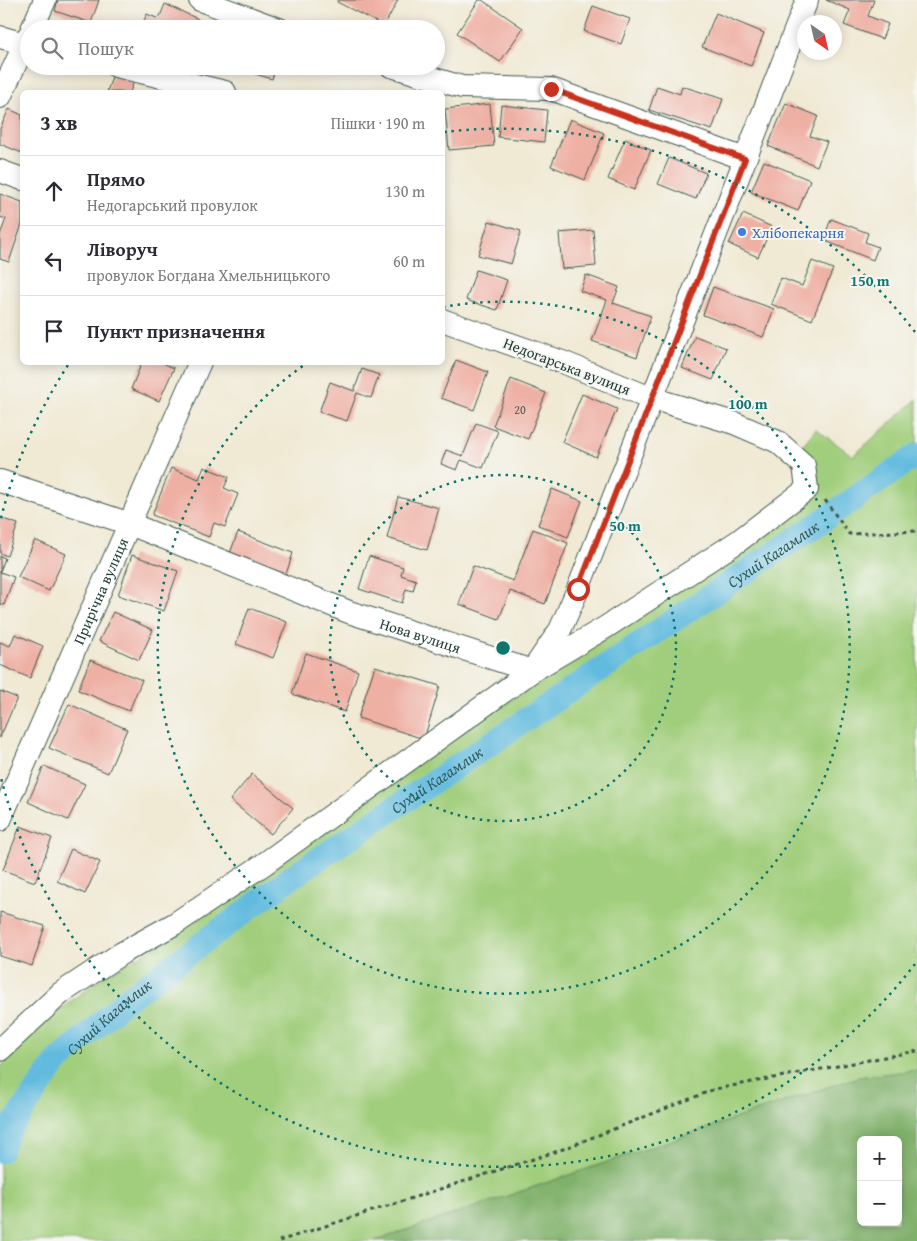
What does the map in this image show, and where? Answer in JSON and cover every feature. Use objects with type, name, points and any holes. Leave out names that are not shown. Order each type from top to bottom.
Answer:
[{"type":"street","points":[[36,20],[45,0]]},
{"type":"street","points":[[200,0],[254,20]]},
{"type":"street","points":[[532,672],[560,630],[578,589],[807,0]]},
{"type":"street","points":[[0,37],[20,38]]},
{"type":"street","points":[[0,97],[20,55]]},
{"type":"street","points":[[153,75],[216,90]]},
{"type":"street","points":[[420,75],[462,88],[551,89],[745,159]]},
{"type":"street","points":[[0,171],[20,178]]},
{"type":"street","name":"Недогарська вулиця","points":[[445,321],[565,363],[651,398],[734,423],[778,442],[804,464],[816,493]]},
{"type":"street","name":"Прирічна вулиця","points":[[0,820],[199,365]]},
{"type":"street","name":"Нова вулиця","points":[[0,481],[130,524],[350,612],[532,672]]},
{"type":"street","points":[[0,1050],[62,993],[122,954],[176,923],[256,869],[532,672],[816,493]]},
{"type":"path","points":[[816,493],[849,534],[917,531]]},
{"type":"path","points":[[279,1241],[558,1151],[715,1089],[917,1051]]},
{"type":"green space","points":[[917,399],[917,1070],[858,1077],[375,1241],[0,1241],[0,1069],[16,1046],[107,974],[161,944],[426,756],[659,603],[818,492],[814,471],[800,448],[816,429],[853,456]]},
{"type":"green space","points":[[917,1070],[917,1241],[375,1241],[858,1077]]},
{"type":"building","points":[[58,0],[99,0],[92,20],[82,20],[55,11]]},
{"type":"building","points":[[338,0],[398,0],[387,20],[372,20],[337,2]]},
{"type":"building","points":[[479,0],[482,0],[523,28],[500,62],[457,33]]},
{"type":"building","points":[[826,0],[874,0],[868,16],[888,24],[882,39],[844,25],[850,10]]},
{"type":"building","points":[[165,4],[198,19],[144,20],[147,14],[159,19]]},
{"type":"building","points":[[593,6],[630,19],[621,44],[584,31]]},
{"type":"building","points":[[716,13],[764,33],[751,66],[702,47]]},
{"type":"building","points":[[113,75],[134,81],[131,90],[108,90]]},
{"type":"building","points":[[258,75],[273,75],[272,79]]},
{"type":"building","points":[[657,86],[680,94],[682,86],[723,99],[712,130],[649,110]]},
{"type":"building","points":[[786,103],[818,116],[810,136],[827,142],[817,166],[768,146]]},
{"type":"building","points":[[490,104],[494,146],[449,150],[445,109]]},
{"type":"building","points":[[501,105],[547,110],[544,142],[498,137]]},
{"type":"building","points":[[9,109],[20,114],[20,152],[0,144],[0,129]]},
{"type":"building","points":[[570,119],[604,133],[585,180],[551,166]]},
{"type":"building","points":[[625,139],[651,150],[634,190],[608,179]]},
{"type":"building","points":[[669,158],[706,173],[696,199],[658,184]]},
{"type":"building","points":[[764,161],[810,180],[798,211],[751,192]]},
{"type":"building","points":[[0,194],[20,201],[20,230],[9,262],[0,259],[0,235],[6,219],[0,217]]},
{"type":"building","points":[[743,214],[772,227],[758,257],[729,244]]},
{"type":"building","points":[[831,219],[868,233],[865,242],[878,247],[873,260],[823,240]]},
{"type":"building","points":[[489,221],[521,231],[511,264],[478,255]]},
{"type":"building","points":[[593,230],[596,266],[562,269],[559,233]]},
{"type":"building","points":[[812,261],[833,269],[812,320],[771,304],[781,278],[802,286]]},
{"type":"building","points":[[476,270],[507,280],[497,310],[466,300]]},
{"type":"building","points":[[586,275],[619,287],[613,303],[651,316],[637,357],[592,341],[607,300],[580,291]]},
{"type":"building","points":[[713,287],[774,309],[763,337],[703,315]]},
{"type":"building","points":[[695,336],[726,348],[713,380],[682,368]]},
{"type":"building","points":[[456,360],[488,372],[474,410],[441,398]]},
{"type":"building","points":[[141,365],[167,365],[174,368],[159,401],[131,389]]},
{"type":"building","points":[[362,369],[379,375],[371,398],[357,393],[347,421],[319,412],[330,382],[354,391]]},
{"type":"building","points":[[511,379],[546,393],[528,439],[493,426]]},
{"type":"building","points":[[582,394],[617,409],[596,457],[562,442]]},
{"type":"building","points":[[476,423],[498,431],[483,468],[461,460],[457,470],[441,464],[446,450],[463,456]]},
{"type":"building","points":[[204,467],[229,477],[224,488],[238,494],[225,527],[214,523],[209,537],[152,515],[171,468],[199,479]]},
{"type":"building","points":[[552,489],[582,501],[568,537],[538,525]]},
{"type":"building","points":[[398,497],[439,508],[427,550],[387,538]]},
{"type":"building","points":[[0,518],[18,524],[7,556],[0,553]]},
{"type":"building","points":[[533,529],[568,543],[545,604],[510,591],[499,619],[459,604],[473,566],[513,581]]},
{"type":"building","points":[[238,532],[293,553],[286,574],[230,553]]},
{"type":"building","points":[[35,540],[66,554],[49,591],[18,577]]},
{"type":"building","points":[[132,555],[178,571],[164,611],[118,595]]},
{"type":"building","points":[[0,556],[5,558],[0,572]]},
{"type":"building","points":[[369,556],[403,567],[401,575],[416,580],[413,591],[406,589],[402,603],[359,589]]},
{"type":"building","points":[[0,572],[14,577],[4,605],[0,604]]},
{"type":"building","points":[[249,608],[287,622],[273,658],[236,644]]},
{"type":"building","points":[[113,612],[153,630],[139,660],[99,641]]},
{"type":"building","points":[[15,634],[43,646],[30,678],[0,665],[0,642],[10,646]]},
{"type":"building","points":[[306,653],[358,671],[345,712],[292,694]]},
{"type":"building","points":[[90,660],[142,680],[129,711],[78,690]]},
{"type":"building","points":[[375,666],[440,686],[424,739],[358,718]]},
{"type":"building","points":[[0,691],[17,698],[0,738]]},
{"type":"building","points":[[69,704],[127,729],[108,773],[49,748]]},
{"type":"building","points":[[44,766],[85,784],[68,820],[28,802]]},
{"type":"building","points":[[252,774],[293,808],[271,834],[230,800]]},
{"type":"building","points":[[20,826],[52,838],[35,882],[3,870]]},
{"type":"building","points":[[71,849],[100,862],[85,894],[57,881]]},
{"type":"building","points":[[0,912],[45,926],[32,966],[0,956]]},
{"type":"waterway","name":"Сухий Кагамлик","points":[[0,1151],[9,1130],[56,1063],[126,1000],[290,878],[819,523],[917,455]]},
{"type":"place","name":"Хлібопекарня","points":[[742,232]]},
{"type":"route","points":[[551,89],[745,159],[578,589]]}]
